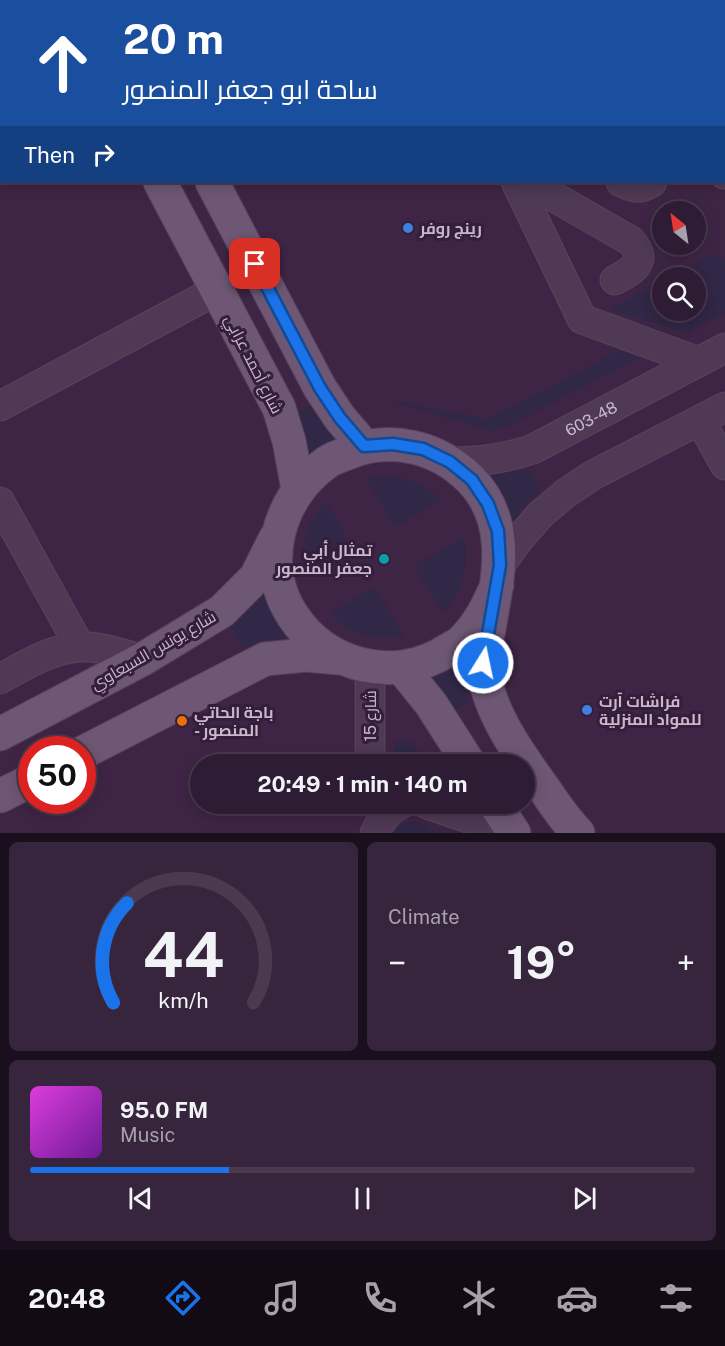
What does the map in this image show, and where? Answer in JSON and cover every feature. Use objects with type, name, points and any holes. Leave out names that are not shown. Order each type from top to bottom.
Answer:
[{"type":"main road","name":"شارع أحمد عرابي","points":[[161,183],[279,408],[289,441],[298,489]]},
{"type":"main road","points":[[213,183],[320,388],[340,418],[364,446]]},
{"type":"main road","points":[[339,658],[319,646],[301,628],[287,608],[279,584],[275,559],[278,534],[285,511],[298,489],[327,462],[364,446],[393,444],[423,449],[450,462],[472,480],[488,504],[498,531],[499,575],[483,663],[486,687],[494,708],[525,762],[578,833]]},
{"type":"main road","name":"شارع يونس السبعاوي","points":[[0,734],[143,659],[222,611],[256,577],[278,534]]},
{"type":"main road","points":[[96,746],[265,659],[306,655],[339,658],[370,667],[402,668],[435,659],[463,641],[484,615],[499,575]]},
{"type":"main road","points":[[402,668],[431,704],[463,754]]},
{"type":"main road","points":[[0,796],[18,787]]},
{"type":"main road","points":[[501,814],[512,833]]},
{"type":"street","points":[[516,183],[582,319],[699,362]]},
{"type":"street","points":[[530,183],[631,241],[638,249],[639,258],[636,266],[615,280]]},
{"type":"street","points":[[623,183],[633,188],[644,187],[650,183]]},
{"type":"street","points":[[0,406],[217,290]]},
{"type":"street","name":"603-48","points":[[450,462],[492,461],[533,449],[725,348]]},
{"type":"street","points":[[499,575],[519,538],[541,514],[566,493],[593,475],[725,407]]},
{"type":"street","points":[[700,420],[725,465]]},
{"type":"street","points":[[0,502],[80,647]]},
{"type":"street","points":[[0,679],[48,654],[80,647],[143,659]]},
{"type":"street","name":"شارع 15","points":[[370,667],[370,754]]},
{"type":"street","points":[[371,814],[373,833]]},
{"type":"street","points":[[373,833],[386,814]]},
{"type":"street","points":[[459,814],[512,833]]},
{"type":"shaded area","points":[[715,253],[725,259],[725,313],[687,333],[610,309],[652,286],[652,321],[706,321],[706,267],[688,267]]},
{"type":"shaded area","points":[[622,349],[642,357],[502,429],[492,431],[382,399],[488,419]]},
{"type":"shaded area","points":[[318,403],[348,435],[326,444],[303,458],[297,413]]},
{"type":"shaded area","points":[[527,468],[541,491],[524,506],[511,524],[482,472],[516,471]]},
{"type":"shaded area","points":[[382,476],[415,482],[429,490],[441,501],[394,527],[366,477]]},
{"type":"shaded area","points":[[327,502],[353,549],[302,577],[305,536],[313,518]]},
{"type":"shaded area","points":[[464,537],[466,557],[463,578],[455,597],[443,612],[414,566]]},
{"type":"shaded area","points":[[376,587],[404,637],[384,638],[363,634],[345,626],[330,613]]},
{"type":"shaded area","points":[[263,593],[272,613],[288,638],[264,640],[243,648],[230,624],[248,610]]},
{"type":"shaded area","points":[[463,655],[464,679],[469,701],[456,709],[425,677]]},
{"type":"shaded area","points":[[405,739],[412,743],[420,754],[394,754],[394,746],[398,740]]},
{"type":"shaded area","points":[[414,821],[427,825],[435,833],[389,833],[397,826]]},
{"type":"place","name":"رينج روفر","points":[[408,228]]},
{"type":"place","name":"تمثال أبي جعفر المنصور","points":[[384,559]]},
{"type":"place","name":"فراشات آرت للمواد المنزلية","points":[[587,710]]},
{"type":"place","name":"باجة الحاتي - المنصور","points":[[182,721]]},
{"type":"route","points":[[255,264],[320,388],[340,418],[364,446],[393,444],[423,449],[450,462],[472,480],[488,504],[498,531],[500,565],[483,663]]}]
